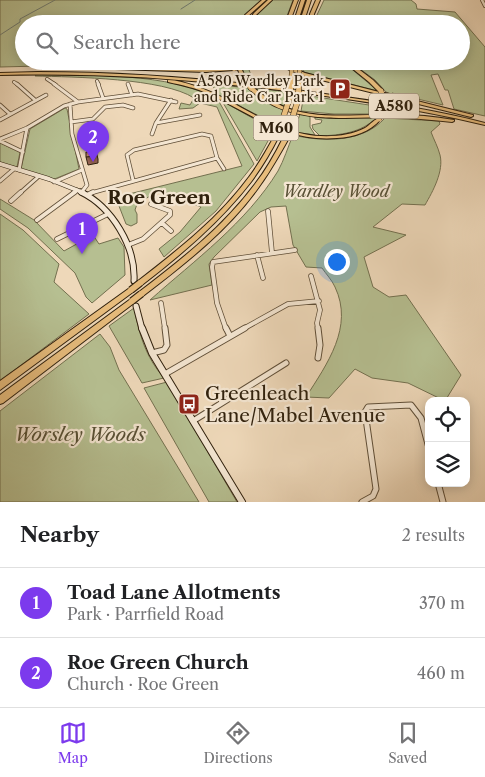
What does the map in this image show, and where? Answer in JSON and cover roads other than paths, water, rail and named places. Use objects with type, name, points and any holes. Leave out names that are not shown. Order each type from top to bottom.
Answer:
[{"type":"highway","points":[[247,15],[264,0]]},
{"type":"highway","points":[[254,15],[270,0]]},
{"type":"highway","points":[[290,15],[296,0]]},
{"type":"highway","points":[[298,15],[303,0]]},
{"type":"highway","points":[[305,15],[309,0]]},
{"type":"highway","points":[[312,15],[318,0]]},
{"type":"highway","name":"A580","points":[[0,72],[22,70],[157,73],[413,102],[485,123]]},
{"type":"highway","points":[[169,70],[220,70]]},
{"type":"highway","name":"A580","points":[[240,70],[245,80],[261,96],[277,106],[309,114],[428,118],[485,123]]},
{"type":"highway","name":"M60","points":[[0,386],[130,290],[137,282],[184,249],[229,206],[255,175],[277,136],[290,97],[292,70]]},
{"type":"highway","points":[[293,70],[391,99]]},
{"type":"highway","name":"M60","points":[[0,400],[103,323],[134,304],[141,294],[184,261],[235,214],[265,175],[286,138],[298,100],[300,70]]},
{"type":"highway","name":"M60","points":[[80,73],[178,82],[211,93],[273,127],[305,136],[328,138],[352,134],[368,128],[384,112],[385,104],[381,91],[356,70]]},
{"type":"highway","name":"A580","points":[[0,72],[80,73],[192,79],[371,102],[485,123]]},
{"type":"highway","name":"A580","points":[[391,99],[485,123]]},
{"type":"street","points":[[482,0],[485,6]]},
{"type":"street","points":[[46,79],[59,86],[78,102]]},
{"type":"street","points":[[97,81],[103,98]]},
{"type":"street","points":[[14,82],[35,100]]},
{"type":"street","points":[[128,84],[132,95]]},
{"type":"street","points":[[0,140],[27,128],[70,104],[78,102],[145,94],[176,102]]},
{"type":"street","points":[[0,120],[46,95]]},
{"type":"street","points":[[152,134],[156,123],[171,100]]},
{"type":"street","points":[[37,220],[87,185],[71,122],[70,104]]},
{"type":"street","points":[[71,122],[93,119],[97,117],[104,107],[123,105],[133,108]]},
{"type":"street","points":[[0,106],[10,114]]},
{"type":"street","points":[[156,123],[200,115]]},
{"type":"street","points":[[0,181],[16,169],[23,152],[27,128]]},
{"type":"street","points":[[133,180],[126,155],[134,150],[202,134],[211,136],[217,158],[224,169]]},
{"type":"street","points":[[0,140],[23,152]]},
{"type":"street","points":[[87,195],[133,180],[217,158]]},
{"type":"street","points":[[0,164],[79,191],[96,201],[108,214],[128,245],[134,260],[137,282]]},
{"type":"street","points":[[54,182],[82,170]]},
{"type":"street","points":[[11,201],[38,177]]},
{"type":"street","points":[[128,245],[143,239],[170,215],[170,211],[151,204]]},
{"type":"street","points":[[268,211],[272,253]]},
{"type":"street","points":[[57,239],[108,214]]},
{"type":"street","points":[[162,223],[171,231]]},
{"type":"street","points":[[230,336],[222,323],[216,299],[213,262],[295,250]]},
{"type":"street","points":[[257,255],[263,278]]},
{"type":"street","points":[[311,276],[319,300],[320,310],[316,323],[320,345],[318,358]]},
{"type":"street","points":[[165,374],[288,304],[319,300]]},
{"type":"street","points":[[152,353],[164,350],[167,345],[161,303]]},
{"type":"street","points":[[134,304],[144,336],[152,353],[242,502]]},
{"type":"street","points":[[193,421],[286,363]]},
{"type":"street","points":[[362,502],[373,496],[376,489],[365,412],[368,406],[415,406],[420,413],[427,442]]},
{"type":"street","points":[[439,487],[443,502]]},
{"type":"waterway","points":[[27,15],[55,0]]},
{"type":"waterway","points":[[181,9],[195,0]]},
{"type":"waterway","points":[[0,35],[15,25]]},
{"type":"place","name":"A580 Wardley Park and Ride Car Park 1","points":[[340,89]]},
{"type":"place","name":"Roe Green Church","points":[[93,162]]},
{"type":"place","name":"Toad Lane Allotments","points":[[82,254]]},
{"type":"place","name":"Greenleach Lane/Mabel Avenue","points":[[189,404]]},
{"type":"district","name":"Roe Green","points":[[159,197]]},
{"type":"park label","name":"Wardley Wood","points":[[336,191]]},
{"type":"park label","name":"Worsley Woods","points":[[80,434]]}]
